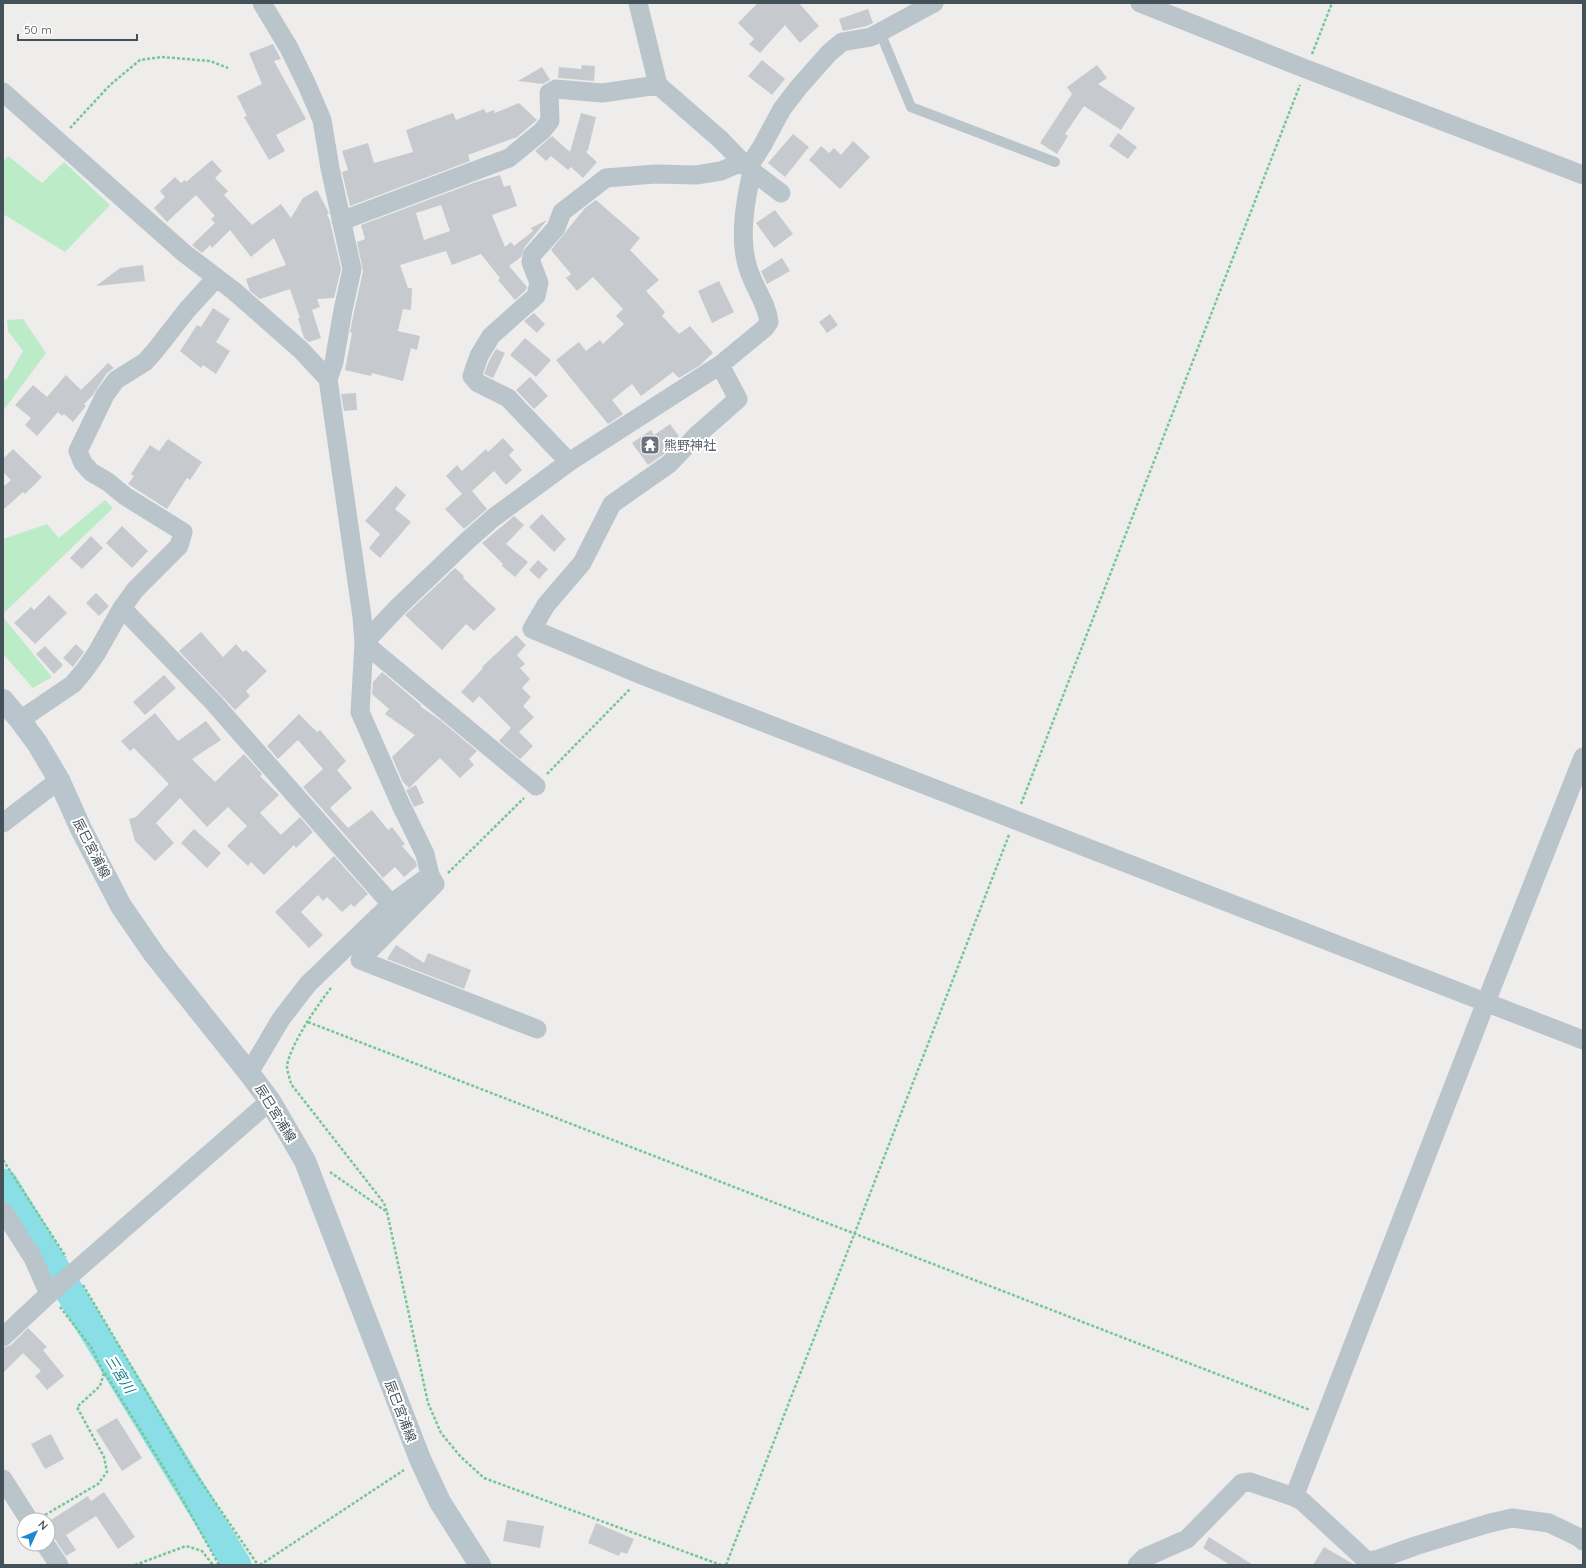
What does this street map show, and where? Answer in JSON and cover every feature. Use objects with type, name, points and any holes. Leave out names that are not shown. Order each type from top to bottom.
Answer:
[{"type":"main road","name":"辰巳宮浦線","points":[[3,700],[20,720],[60,780],[81,829],[121,906],[154,954],[249,1072],[270,1101],[306,1165],[420,1459],[440,1502],[480,1565]]},
{"type":"street","points":[[262,3],[289,48],[322,120],[341,221],[352,269],[334,362],[328,380],[356,568],[364,643],[360,712],[401,805],[425,854],[430,875],[435,884],[360,960],[537,1029]]},
{"type":"street","points":[[638,3],[658,85],[721,140],[747,167],[781,193]]},
{"type":"street","points":[[1140,3],[1306,69],[1583,175]]},
{"type":"street","points":[[364,643],[398,607],[466,541],[493,518],[569,462],[720,365],[765,328],[769,322],[768,312],[749,271],[744,253],[744,219],[748,188],[747,167],[762,146],[782,109],[798,88],[829,53],[842,42],[871,37],[929,4]]},
{"type":"street","points":[[341,221],[509,158],[542,131],[550,121],[549,93],[556,88],[602,93],[658,85]]},
{"type":"street","points":[[3,92],[184,253],[234,291],[301,350],[328,380]]},
{"type":"street","points":[[569,462],[508,398],[478,383],[472,376],[479,356],[491,336],[536,296],[539,283],[531,262],[532,255],[556,228],[562,212],[606,178],[655,174],[696,175],[747,167]]},
{"type":"street","points":[[20,720],[73,684],[96,654],[122,608],[135,590],[179,546],[183,532],[125,496],[108,482],[91,472],[82,463],[78,451],[105,395],[116,380],[145,362],[187,310],[216,278]]},
{"type":"street","points":[[720,365],[738,399],[696,436],[669,464],[612,504],[582,563],[546,605],[532,629],[644,676],[1583,1040]]},
{"type":"street","points":[[122,608],[213,702],[390,904]]},
{"type":"street","points":[[364,643],[536,786]]},
{"type":"street","points":[[1294,1497],[1486,1002],[1583,757]]},
{"type":"street","points":[[3,823],[60,780]]},
{"type":"street","points":[[249,1072],[280,1019],[308,984],[390,904],[430,875]]},
{"type":"street","points":[[3,1337],[49,1294],[270,1101]]},
{"type":"street","points":[[3,1211],[33,1258],[49,1294]]},
{"type":"street","points":[[3,1479],[31,1512]]},
{"type":"street","points":[[1138,1565],[1144,1558],[1187,1539],[1242,1483],[1250,1482],[1302,1501],[1363,1563],[1490,1523],[1512,1518],[1549,1522],[1583,1541]]},
{"type":"street","points":[[50,1552],[59,1565]]},
{"type":"lane","points":[[880,32],[911,107],[1055,162]]},
{"type":"path","points":[[726,1565],[1332,3]]},
{"type":"path","points":[[59,141],[110,85],[140,60],[162,57],[210,61],[228,68]]},
{"type":"path","points":[[333,986],[318,1004],[296,1043],[287,1067],[291,1084],[384,1203],[428,1403],[441,1433],[460,1456],[484,1478],[720,1565]]},
{"type":"path","points":[[308,1022],[1325,1416]]},
{"type":"path","points":[[3,1160],[75,1272],[191,1467],[259,1565],[420,1459]]},
{"type":"path","points":[[306,1165],[327,1170],[387,1212]]},
{"type":"path","points":[[49,1294],[91,1347],[104,1373],[176,1486],[219,1565]]},
{"type":"path","points":[[47,1512],[98,1484],[107,1472],[104,1457],[77,1407],[100,1386],[104,1373]]},
{"type":"path","points":[[135,1565],[186,1546],[202,1551],[213,1565]]},
{"type":"green space","points":[[8,156],[42,183],[64,162],[110,205],[65,252],[3,214],[3,163]]},
{"type":"green space","points":[[23,319],[46,353],[3,411],[3,380],[7,379],[23,351],[8,331],[7,320]]},
{"type":"green space","points":[[105,500],[113,508],[3,614],[3,539],[47,524],[59,538]]},
{"type":"green space","points":[[3,617],[52,677],[33,688],[3,654]]},
{"type":"building","points":[[758,3],[799,3],[819,26],[800,43],[785,25],[760,53],[749,44],[754,39],[738,23]]},
{"type":"building","points":[[868,9],[873,23],[867,26],[843,31],[839,19]]},
{"type":"building","points":[[273,44],[281,59],[274,61],[306,119],[276,135],[285,151],[269,160],[244,117],[247,116],[237,96],[262,84],[249,53]]},
{"type":"building","points":[[762,60],[785,79],[772,95],[748,76]]},
{"type":"building","points":[[582,65],[595,66],[594,81],[558,78],[559,67],[581,69]]},
{"type":"building","points":[[1097,65],[1107,78],[1098,84],[1135,108],[1121,130],[1084,106],[1065,134],[1068,136],[1057,154],[1040,143],[1072,94],[1067,87]]},
{"type":"building","points":[[542,67],[550,80],[543,84],[518,81]]},
{"type":"building","points":[[519,103],[537,120],[517,137],[468,155],[470,161],[350,206],[342,172],[348,170],[342,151],[368,143],[374,163],[413,152],[406,130],[453,113],[456,120],[484,109],[486,113],[494,110],[495,113]]},
{"type":"building","points":[[581,113],[596,117],[588,150],[586,152],[597,162],[583,178],[571,167],[568,170],[551,156],[546,161],[535,151],[552,136],[570,152]]},
{"type":"building","points":[[1118,133],[1137,147],[1128,159],[1109,146]]},
{"type":"building","points":[[793,134],[809,147],[785,177],[768,163]]},
{"type":"building","points":[[853,141],[870,157],[840,189],[809,160],[821,146],[829,153],[834,148],[841,155]]},
{"type":"building","points":[[212,160],[222,171],[215,178],[228,191],[224,195],[252,225],[281,204],[291,218],[303,198],[317,190],[329,213],[327,214],[341,269],[334,298],[317,299],[320,307],[312,310],[321,338],[309,342],[304,338],[298,318],[300,318],[290,289],[260,299],[250,291],[246,279],[286,265],[274,238],[251,257],[230,230],[212,248],[210,245],[202,253],[192,245],[215,223],[211,219],[215,216],[196,195],[167,222],[154,208],[165,197],[160,191],[175,177],[181,183],[185,180],[186,182]]},
{"type":"building","points":[[500,175],[504,187],[510,185],[517,206],[492,215],[505,247],[511,242],[514,246],[533,231],[531,228],[547,220],[524,248],[521,257],[509,266],[527,287],[526,290],[515,300],[498,280],[500,278],[481,254],[452,265],[446,251],[400,265],[408,288],[412,288],[411,310],[403,309],[398,331],[420,336],[417,350],[411,348],[403,381],[372,373],[371,376],[345,370],[352,333],[350,332],[363,271],[357,242],[365,239],[361,225],[476,182]],"holes":[[[441,205],[450,231],[424,240],[416,213]]]},
{"type":"building","points":[[596,200],[640,238],[630,250],[659,280],[646,291],[665,312],[662,316],[679,334],[690,326],[713,353],[699,366],[679,378],[673,372],[641,396],[632,384],[612,400],[623,414],[608,424],[556,360],[579,342],[586,351],[600,340],[603,344],[624,324],[616,316],[623,309],[593,277],[577,291],[566,278],[571,274],[551,250],[585,208]]},
{"type":"building","points":[[775,210],[793,234],[774,248],[756,223]]},
{"type":"building","points":[[782,258],[790,271],[767,284],[761,271]]},
{"type":"building","points":[[143,265],[145,281],[96,286],[120,268]]},
{"type":"building","points":[[719,281],[734,312],[712,323],[698,291]]},
{"type":"building","points":[[213,308],[230,319],[216,342],[230,351],[216,374],[203,365],[201,368],[180,351],[197,325],[201,327]]},
{"type":"building","points":[[534,313],[545,324],[537,333],[524,321]]},
{"type":"building","points":[[830,314],[838,325],[827,333],[819,322]]},
{"type":"building","points":[[525,338],[551,360],[536,377],[510,355]]},
{"type":"building","points":[[496,349],[505,353],[493,378],[484,374]]},
{"type":"building","points":[[108,363],[114,368],[107,373],[93,395],[84,404],[86,406],[73,422],[64,414],[62,416],[58,412],[37,436],[25,425],[31,418],[15,405],[33,385],[47,397],[66,375],[81,390]]},
{"type":"building","points":[[530,377],[548,396],[534,409],[516,390]]},
{"type":"building","points":[[356,393],[357,410],[344,411],[341,394]]},
{"type":"building","name":"熊野神社","points":[[670,424],[679,436],[664,447],[667,450],[664,454],[648,465],[632,443],[651,430],[654,435]]},
{"type":"building","points":[[503,438],[514,450],[509,455],[522,470],[506,485],[494,471],[472,491],[487,509],[464,529],[445,509],[462,494],[446,476],[457,465],[462,471],[486,449],[488,452]]},
{"type":"building","points":[[168,439],[202,462],[190,480],[187,478],[167,509],[128,484],[134,476],[131,474],[150,445],[159,451]]},
{"type":"building","points":[[13,449],[42,477],[25,494],[23,492],[3,510],[3,487],[11,480],[3,472],[3,459]]},
{"type":"building","points":[[396,486],[406,495],[395,509],[411,522],[380,558],[369,548],[380,534],[365,521]]},
{"type":"building","points":[[542,514],[566,539],[554,552],[529,527]]},
{"type":"building","points":[[514,516],[524,525],[506,544],[528,562],[515,577],[502,566],[503,564],[482,543]]},
{"type":"building","points":[[122,526],[148,551],[132,568],[106,543]]},
{"type":"building","points":[[91,536],[103,548],[82,569],[70,558]]},
{"type":"building","points":[[538,560],[548,569],[539,579],[529,570]]},
{"type":"building","points":[[455,568],[464,576],[463,578],[496,609],[474,631],[466,624],[442,650],[405,615]]},
{"type":"building","points":[[96,593],[109,606],[99,616],[86,603]]},
{"type":"building","points":[[49,595],[67,613],[35,644],[14,623],[31,607],[34,610]]},
{"type":"building","points":[[201,632],[223,657],[236,644],[243,652],[246,650],[267,671],[246,691],[250,696],[235,710],[179,651]]},
{"type":"building","points":[[516,635],[526,645],[517,655],[525,664],[520,668],[530,679],[522,688],[531,697],[523,706],[534,717],[519,732],[533,746],[520,759],[499,741],[511,728],[479,696],[473,703],[461,692],[483,668],[482,667]]},
{"type":"building","points":[[76,644],[84,652],[73,667],[63,658]]},
{"type":"building","points":[[45,646],[63,665],[54,674],[36,654]]},
{"type":"building","points":[[382,672],[421,705],[420,706],[440,720],[477,751],[469,759],[474,765],[460,778],[440,758],[409,788],[403,782],[392,757],[415,735],[385,714],[389,709],[372,694],[373,682]]},
{"type":"building","points":[[164,675],[176,688],[145,715],[133,702]]},
{"type":"building","points":[[155,713],[178,741],[206,721],[221,740],[192,759],[215,782],[244,754],[262,774],[260,776],[279,795],[260,813],[281,835],[300,817],[313,832],[296,848],[294,845],[264,875],[251,862],[248,866],[227,846],[247,826],[228,807],[207,827],[180,798],[156,823],[174,843],[155,861],[135,841],[129,819],[136,817],[169,784],[134,748],[130,751],[121,741]]},
{"type":"building","points":[[299,714],[317,732],[320,730],[346,761],[337,770],[352,788],[330,808],[348,828],[372,810],[388,830],[392,827],[405,844],[402,846],[416,862],[417,866],[404,877],[395,867],[383,878],[303,787],[323,769],[298,740],[278,759],[267,746]]},
{"type":"building","points":[[416,785],[424,803],[414,807],[406,790]]},
{"type":"building","points":[[194,829],[221,853],[207,868],[181,843]]},
{"type":"building","points":[[334,856],[368,894],[354,907],[351,904],[342,912],[327,897],[323,901],[318,895],[301,912],[323,935],[309,948],[275,912]]},
{"type":"building","points":[[396,945],[424,963],[428,953],[471,970],[464,989],[387,959]]},
{"type":"building","points":[[28,1328],[47,1347],[43,1350],[64,1376],[47,1390],[35,1376],[41,1371],[23,1353],[3,1373],[3,1348],[11,1345]]},
{"type":"building","points":[[117,1418],[142,1458],[122,1471],[96,1430]]},
{"type":"building","points":[[51,1434],[64,1459],[45,1469],[31,1444]]},
{"type":"building","points":[[104,1492],[135,1537],[118,1549],[96,1516],[66,1535],[76,1550],[66,1556],[56,1541],[56,1517],[88,1496],[91,1501]]},
{"type":"building","points":[[507,1520],[544,1526],[540,1548],[503,1541]]},
{"type":"building","points":[[596,1523],[634,1539],[627,1554],[621,1552],[619,1556],[588,1543]]},
{"type":"building","points":[[1209,1537],[1253,1565],[1230,1565],[1203,1548]]},
{"type":"building","points":[[1324,1547],[1355,1565],[1313,1565]]},
{"type":"waterway","name":"三宮川","points":[[3,1183],[237,1565]]},
{"type":"place","name":"熊野神社","points":[[650,445]]}]
